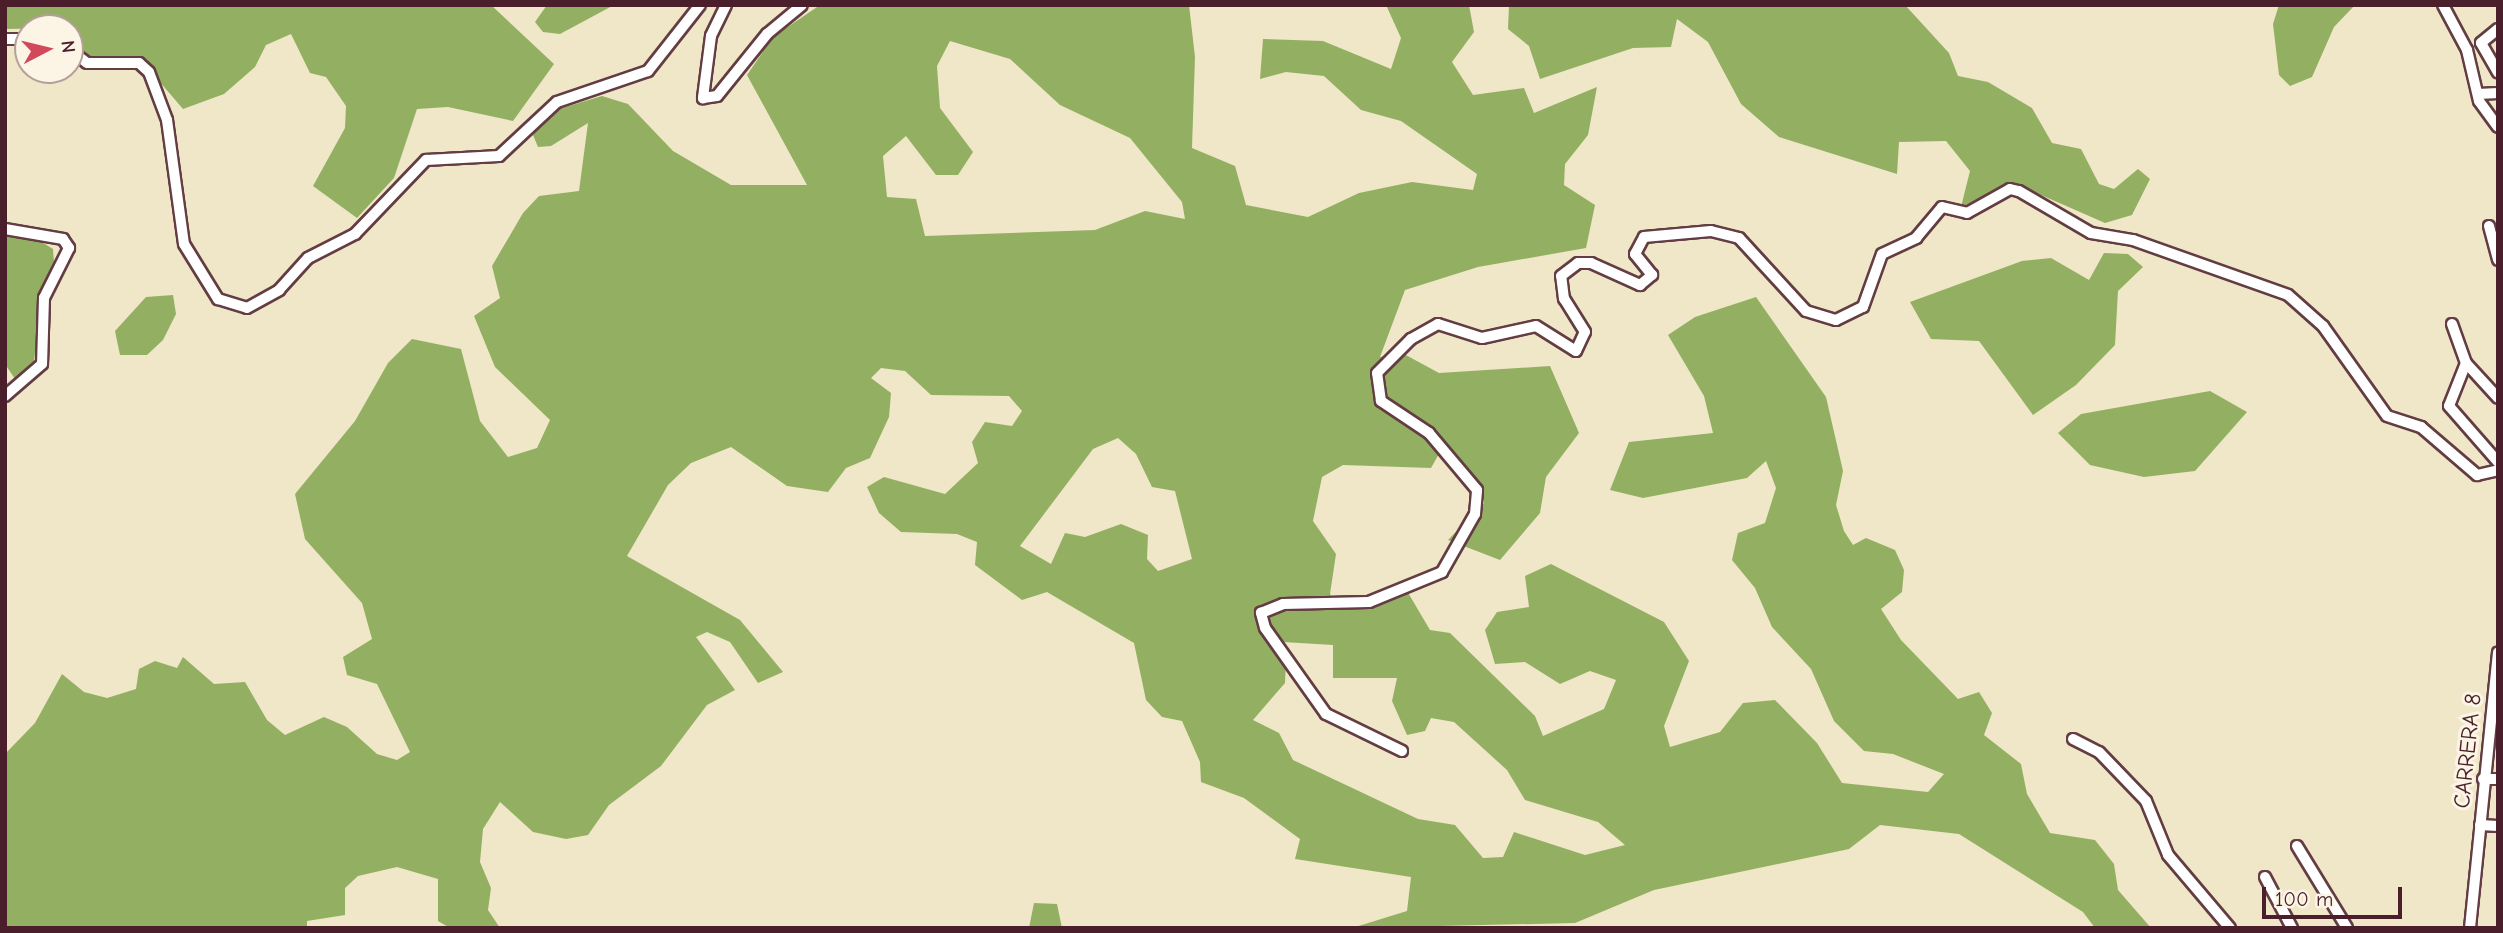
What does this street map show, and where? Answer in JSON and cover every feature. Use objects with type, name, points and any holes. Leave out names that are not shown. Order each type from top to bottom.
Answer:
[{"type":"street","points":[[84,61],[87,63],[139,63],[149,72],[167,120],[184,244],[218,299],[247,308],[279,290],[308,258],[355,234],[426,160],[499,156],[556,102],[648,71],[700,5]]},
{"type":"street","points":[[726,5],[711,36],[703,98],[717,96],[767,34],[802,5]]},
{"type":"street","points":[[2444,5],[2467,50],[2478,94],[2498,127]]},
{"type":"street","points":[[2498,29],[2481,43],[2498,72]]},
{"type":"street","points":[[2478,94],[2498,93]]},
{"type":"street","points":[[1402,751],[1326,714],[1265,628],[1261,613],[1283,604],[1369,602],[1442,572],[1475,514],[1477,491],[1429,433],[1381,401],[1377,373],[1411,339],[1438,324],[1482,338],[1536,326],[1576,351],[1585,332],[1564,299],[1561,276],[1578,263],[1591,263],[1634,285],[1648,281],[1651,269],[1634,249],[1644,237],[1711,231],[1739,238],[1807,311],[1836,320],[1868,299],[1881,254],[1916,237],[1942,207],[1967,213],[2010,189],[2019,191],[2091,233],[2133,240],[2288,295],[2323,326],[2386,416],[2421,427],[2477,475],[2498,470]]},
{"type":"street","points":[[2489,226],[2498,260]]},
{"type":"street","points":[[5,229],[63,239],[69,248],[44,298],[42,364],[5,396]]},
{"type":"street","points":[[2452,324],[2466,363],[2498,398]]},
{"type":"street","points":[[2466,363],[2449,407],[2498,462]]},
{"type":"street","name":"CARRERA 8","points":[[2470,928],[2483,779],[2498,652]]},
{"type":"street","points":[[2073,739],[2099,752],[2146,801],[2168,855],[2230,928]]},
{"type":"street","points":[[2483,779],[2498,779]]},
{"type":"street","points":[[2480,825],[2498,826]]},
{"type":"street","points":[[2297,846],[2347,928]]},
{"type":"street","points":[[2265,877],[2292,928]]},
{"type":"green space","points":[[5,5],[491,5],[554,64],[513,121],[448,107],[417,109],[394,178],[357,218],[313,186],[345,128],[346,106],[326,77],[310,73],[291,34],[266,45],[255,67],[224,94],[183,109],[141,60],[84,57],[84,14],[14,14],[14,29],[5,29]]},
{"type":"green space","points":[[547,5],[614,5],[560,34],[543,32],[535,22]]},
{"type":"green space","points":[[820,5],[1189,5],[1195,57],[1192,148],[1235,166],[1246,205],[1308,217],[1359,193],[1412,182],[1473,190],[1477,174],[1401,121],[1361,110],[1324,76],[1286,72],[1260,79],[1263,39],[1323,41],[1391,69],[1401,38],[1386,5],[1469,5],[1474,32],[1452,62],[1473,95],[1524,88],[1534,113],[1597,87],[1588,135],[1565,164],[1564,185],[1595,205],[1586,248],[1478,267],[1405,290],[1380,357],[1404,354],[1439,373],[1550,366],[1579,433],[1546,477],[1540,513],[1500,560],[1448,540],[1484,503],[1482,487],[1444,445],[1431,468],[1343,465],[1322,477],[1313,521],[1336,554],[1330,594],[1339,608],[1407,591],[1430,630],[1450,633],[1535,716],[1543,736],[1604,709],[1616,680],[1590,671],[1560,684],[1525,662],[1495,664],[1485,630],[1497,612],[1529,607],[1525,576],[1551,564],[1664,622],[1689,661],[1664,726],[1670,747],[1720,732],[1743,703],[1775,700],[1817,743],[1842,783],[1928,792],[1944,774],[1893,754],[1864,751],[1834,721],[1811,669],[1772,627],[1755,588],[1732,560],[1738,533],[1765,523],[1776,488],[1766,461],[1747,478],[1643,498],[1610,490],[1629,442],[1713,433],[1704,396],[1668,335],[1695,317],[1756,297],[1826,397],[1843,471],[1836,505],[1844,531],[1853,545],[1866,538],[1895,550],[1904,570],[1902,592],[1881,609],[1901,640],[1958,699],[1979,692],[1992,713],[1984,735],[2021,764],[2027,794],[2050,833],[2095,840],[2114,864],[2118,890],[2151,928],[2095,928],[2083,912],[1959,834],[1880,825],[1849,849],[1654,890],[1575,923],[1352,928],[1407,911],[1411,877],[1295,859],[1300,839],[1244,798],[1201,782],[1200,762],[1182,721],[1162,717],[1146,700],[1134,643],[1047,592],[1022,600],[975,565],[977,542],[957,534],[901,532],[879,513],[867,487],[884,477],[945,494],[978,463],[972,442],[985,422],[1012,426],[1022,411],[1009,396],[931,395],[905,371],[881,368],[871,378],[891,393],[889,417],[870,458],[846,468],[828,492],[787,486],[731,447],[691,463],[668,485],[627,556],[740,620],[783,672],[758,683],[730,642],[707,632],[696,637],[735,690],[707,705],[661,766],[609,805],[588,835],[566,839],[533,832],[500,802],[483,829],[480,862],[491,888],[488,910],[500,928],[450,928],[438,921],[438,879],[397,867],[358,876],[345,888],[345,915],[307,921],[307,928],[5,928],[5,754],[35,723],[62,674],[84,692],[107,698],[136,689],[139,669],[155,661],[177,668],[183,657],[214,684],[245,682],[267,720],[285,735],[324,717],[347,727],[377,754],[397,760],[410,752],[377,684],[347,675],[343,657],[372,639],[362,603],[305,539],[295,494],[355,421],[388,363],[412,339],[461,349],[480,421],[508,457],[537,448],[550,420],[495,367],[474,316],[500,298],[492,266],[523,213],[539,196],[579,191],[588,123],[551,146],[538,147],[533,135],[552,111],[602,96],[628,104],[673,151],[731,185],[807,185],[747,75],[773,37]],"holes":[[[950,41],[1010,59],[1060,105],[1130,138],[1182,202],[1185,219],[1145,211],[1095,230],[925,236],[916,199],[887,197],[883,156],[906,136],[936,175],[958,175],[973,152],[940,108],[937,66]],[[1118,438],[1136,454],[1152,487],[1175,491],[1192,559],[1158,571],[1147,559],[1148,535],[1121,524],[1085,537],[1065,533],[1051,564],[1020,546],[1093,449]],[[1266,624],[1283,642],[1333,645],[1333,678],[1397,678],[1392,701],[1407,735],[1425,731],[1431,718],[1454,722],[1507,770],[1525,800],[1598,822],[1625,845],[1585,855],[1514,832],[1503,857],[1483,858],[1455,825],[1418,819],[1293,760],[1279,733],[1253,720],[1285,683],[1286,660]]]},
{"type":"green space","points":[[1509,5],[1905,5],[1949,53],[1958,76],[1988,82],[2032,108],[2052,143],[2081,149],[2099,184],[2114,189],[2138,169],[2150,179],[2132,215],[2105,223],[2014,183],[1961,207],[1970,171],[1946,141],[1899,142],[1897,174],[1779,137],[1741,104],[1708,42],[1677,19],[1671,47],[1633,48],[1540,79],[1529,46],[1508,29]]},
{"type":"green space","points":[[2279,5],[2355,5],[2334,27],[2312,77],[2290,86],[2279,75],[2273,24]]},
{"type":"green space","points":[[5,236],[40,241],[53,249],[54,262],[41,289],[34,363],[15,379],[5,364]]},
{"type":"green space","points":[[2104,253],[2128,254],[2143,267],[2118,291],[2115,345],[2076,385],[2033,415],[1979,341],[1931,339],[1910,302],[2022,261],[2051,258],[2089,280]]},
{"type":"green space","points":[[173,295],[176,314],[163,340],[147,355],[120,355],[115,331],[146,297]]},
{"type":"green space","points":[[2210,391],[2247,412],[2195,471],[2144,477],[2090,465],[2058,433],[2081,414]]},
{"type":"green space","points":[[1034,903],[1057,904],[1062,928],[1029,928]]}]
